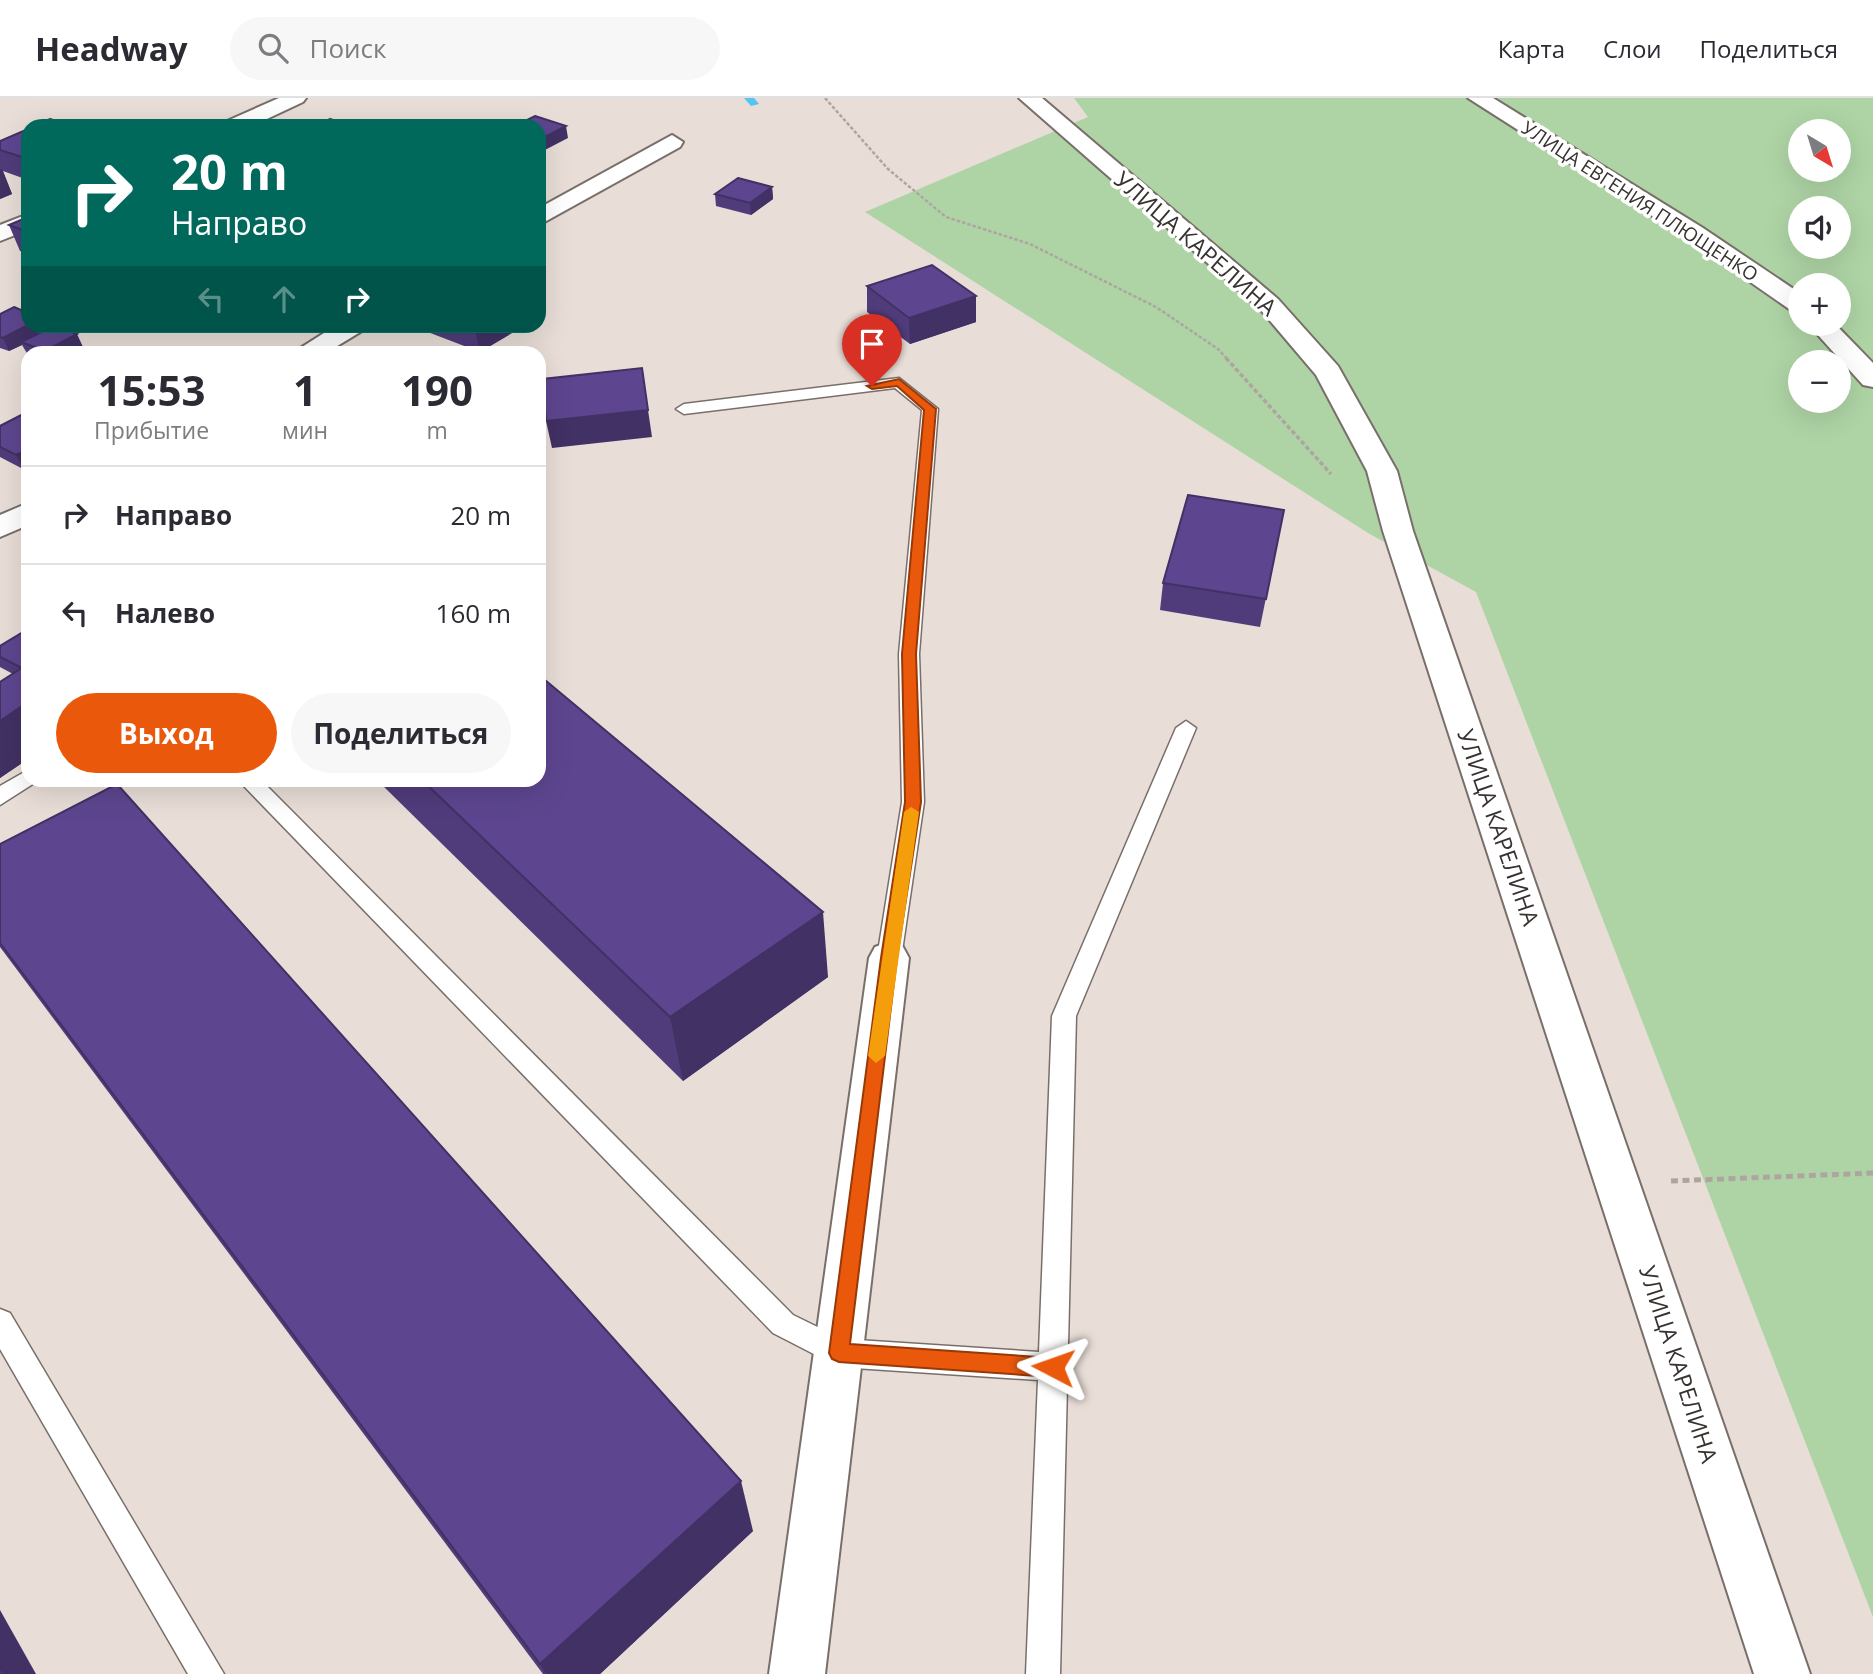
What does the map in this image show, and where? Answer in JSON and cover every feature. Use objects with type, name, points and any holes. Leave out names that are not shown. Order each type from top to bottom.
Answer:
[{"type":"street","points":[[250,119],[296,98]]},
{"type":"street","name":"УЛИЦА КАРЕЛИНА","points":[[1029,98],[1269,304],[1328,372],[1382,471],[1398,531],[1620,1184],[1782,1674]]},
{"type":"street","name":"УЛИЦА ЕВГЕНИЯ ПЛЮЩЕНКО","points":[[1478,98],[1695,233],[1788,297]]},
{"type":"street","points":[[546,214],[672,142]]},
{"type":"street","points":[[0,234],[21,224]]},
{"type":"street","points":[[318,346],[341,333]]},
{"type":"street","points":[[1832,336],[1873,379]]},
{"type":"street","points":[[0,528],[21,516]]},
{"type":"street","points":[[797,1674],[889,958]]},
{"type":"lane","points":[[684,410],[899,383],[930,409],[909,654],[913,802],[889,958]]},
{"type":"lane","points":[[1044,1674],[1064,1016],[1186,728]]},
{"type":"lane","points":[[0,797],[21,782]]},
{"type":"lane","points":[[255,787],[783,1324],[839,1353],[1053,1367]]},
{"type":"lane","points":[[0,1322],[207,1674]]},
{"type":"path","points":[[825,98],[888,169],[946,217],[1030,244],[1156,307],[1219,349],[1338,481]]},
{"type":"path","points":[[1620,1184],[1873,1173]]},
{"type":"green space","points":[[1074,98],[1873,98],[1873,1617],[1476,592],[1368,533],[865,212],[1088,117]]},
{"type":"building","points":[[546,120],[566,126],[546,136]]},
{"type":"building","points":[[21,132],[21,157],[0,150],[0,141]]},
{"type":"building","points":[[738,178],[772,187],[750,203],[715,194]]},
{"type":"building","points":[[21,220],[21,229],[9,225]]},
{"type":"building","points":[[932,265],[976,296],[909,318],[867,286]]},
{"type":"building","points":[[14,307],[21,310],[21,329],[0,337],[0,314]]},
{"type":"building","points":[[40,333],[77,334],[54,346],[32,346],[21,342]]},
{"type":"building","points":[[642,368],[648,410],[546,421],[546,379]]},
{"type":"building","points":[[21,416],[21,452],[16,455],[0,447],[0,426]]},
{"type":"building","points":[[1188,495],[1284,510],[1266,599],[1163,583]]},
{"type":"building","points":[[21,633],[21,668],[0,657],[0,646]]},
{"type":"building","points":[[21,668],[21,707],[0,721],[0,682]]},
{"type":"building","points":[[546,681],[823,912],[670,1017],[429,787],[546,787]]},
{"type":"building","points":[[111,787],[120,787],[741,1481],[540,1664],[0,943],[0,844]]},
{"type":"waterway","points":[[749,98],[754,104]]},
{"type":"slow traffic","points":[[876,1056],[911,812]]},
{"type":"route","points":[[872,386],[899,383],[930,409],[909,654],[913,802],[889,958],[839,1353],[1053,1367]]}]
